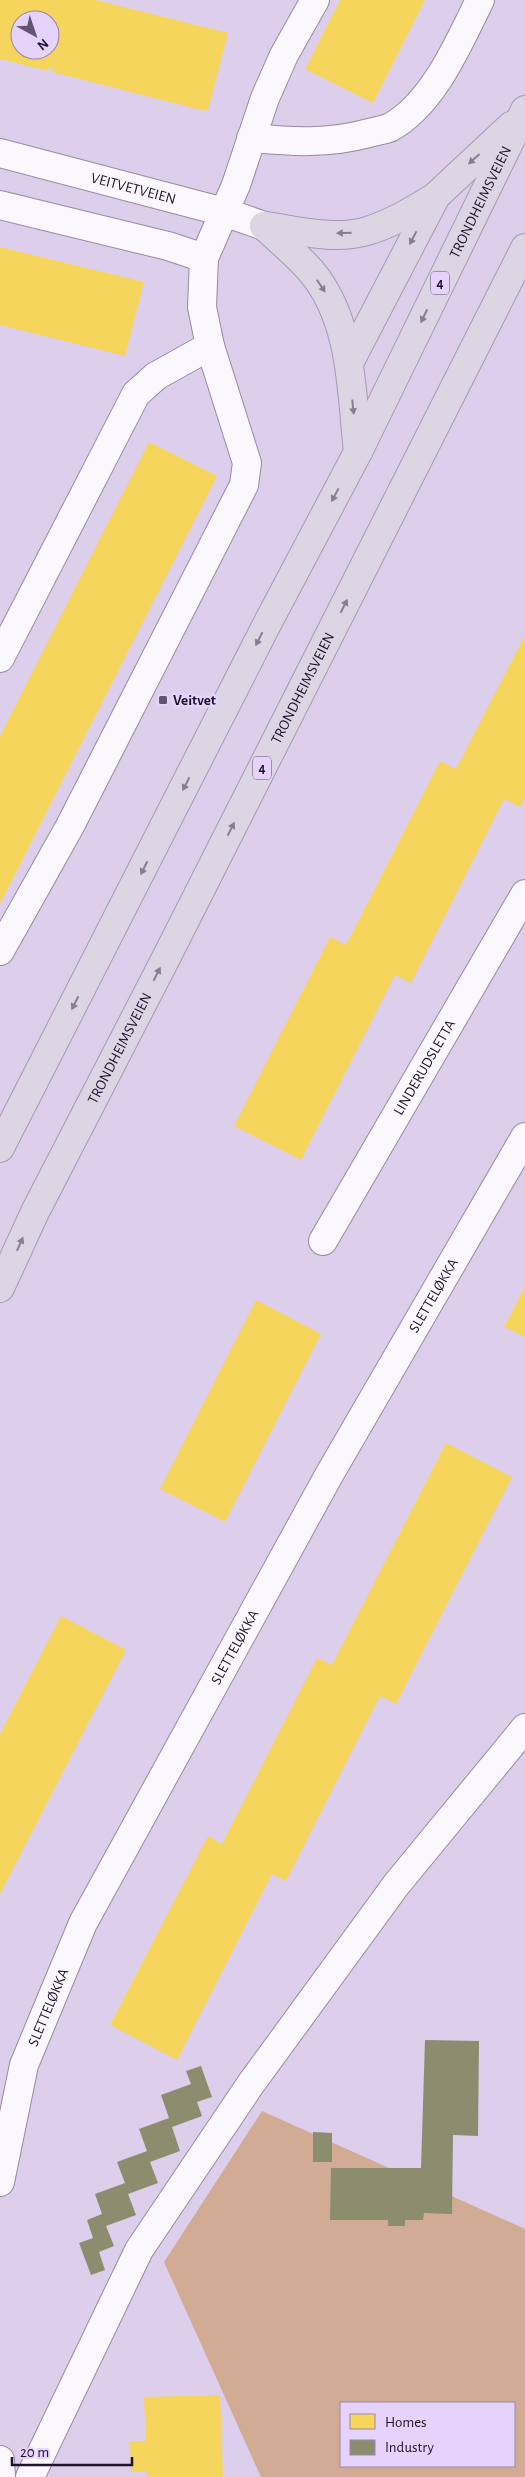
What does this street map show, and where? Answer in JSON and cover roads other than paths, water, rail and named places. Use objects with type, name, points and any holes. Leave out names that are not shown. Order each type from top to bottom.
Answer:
[{"type":"highway","points":[[264,226],[325,234],[366,232],[391,222],[436,196],[524,113]]},
{"type":"highway","name":"TRONDHEIMSVEIEN","points":[[0,1148],[266,626],[358,452],[524,113]]},
{"type":"highway","points":[[348,363],[436,196]]},
{"type":"highway","points":[[264,226],[310,270],[336,311],[343,332],[348,363],[358,452]]},
{"type":"highway","name":"TRONDHEIMSVEIEN","points":[[0,1288],[35,1212],[170,950],[525,248]]},
{"type":"street","points":[[0,951],[70,826],[244,485],[247,463],[210,346],[202,307],[204,258],[236,185],[265,98],[284,55],[315,0]]},
{"type":"street","points":[[251,138],[303,143],[359,136],[390,128],[418,105],[450,60],[480,0]]},
{"type":"street","name":"VEITVETVEIEN","points":[[0,153],[224,212],[264,226]]},
{"type":"street","points":[[0,205],[168,246],[204,258]]},
{"type":"street","points":[[0,658],[136,394],[156,376],[210,346]]},
{"type":"street","name":"LINDERUDSLETTA","points":[[323,1241],[525,894]]},
{"type":"street","name":"SLETTELØKKA","points":[[0,2182],[24,2065],[83,1923],[329,1476],[525,1136]]},
{"type":"street","points":[[30,2477],[139,2250],[250,2085],[385,1901],[525,1728]]},
{"type":"street","points":[[0,2460],[1,2477]]},
{"type":"place","name":"Veitvet","points":[[163,700]]}]
